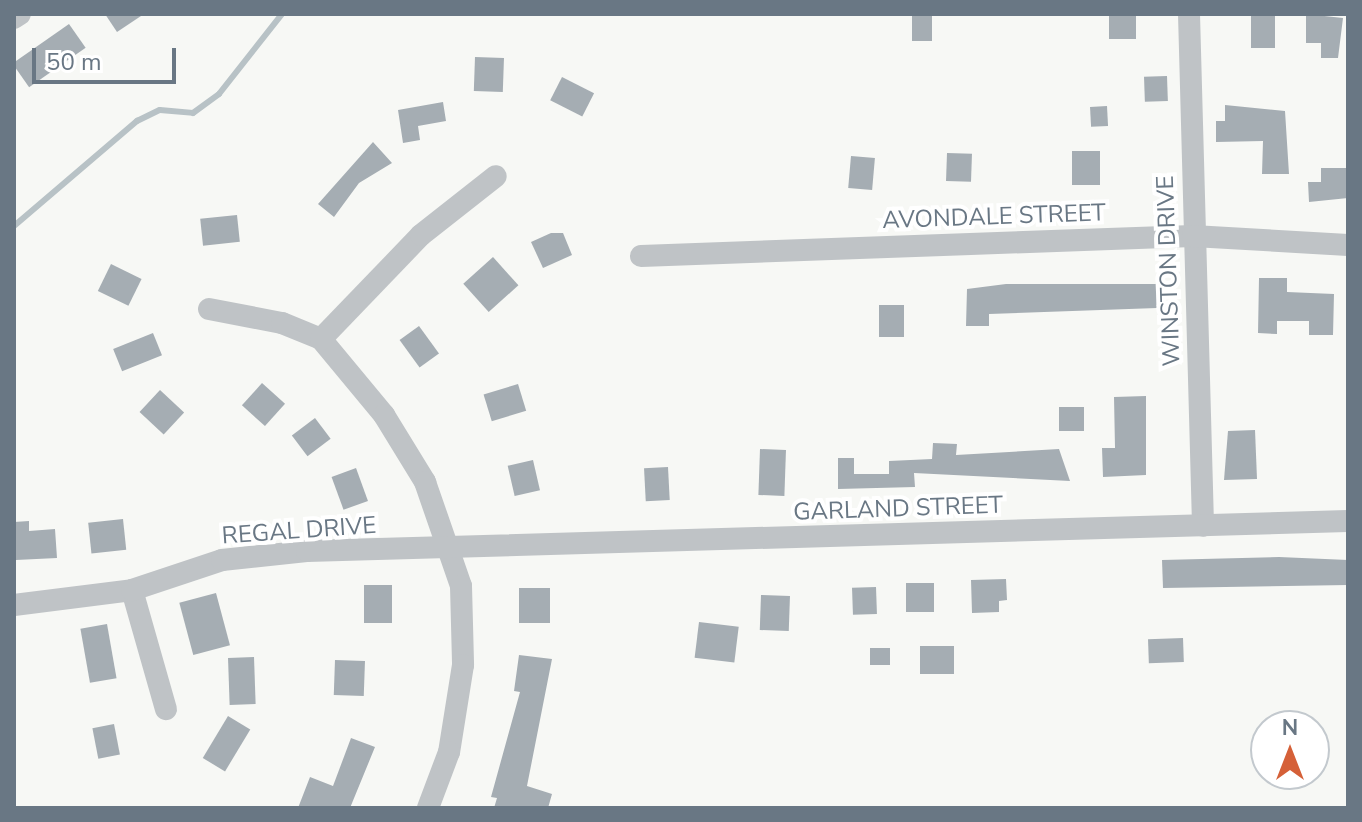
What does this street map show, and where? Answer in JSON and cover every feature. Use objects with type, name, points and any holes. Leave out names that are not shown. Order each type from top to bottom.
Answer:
[{"type":"street","points":[[14,18],[20,14]]},
{"type":"street","name":"WINSTON DRIVE","points":[[1189,14],[1203,526]]},
{"type":"street","points":[[321,339],[421,235],[496,176]]},
{"type":"street","name":"AVONDALE STREET","points":[[641,256],[1193,236],[1348,245]]},
{"type":"street","points":[[209,309],[282,323],[321,339],[409,451],[461,586],[463,665],[449,752],[428,808]]},
{"type":"street","name":"GARLAND STREET","points":[[449,549],[1348,521]]},
{"type":"street","name":"REGAL DRIVE","points":[[14,605],[132,590],[222,560],[449,549]]},
{"type":"street","points":[[132,590],[166,709]]},
{"type":"building","points":[[105,14],[144,14],[117,32]]},
{"type":"building","points":[[912,14],[932,14],[932,41],[912,41]]},
{"type":"building","points":[[1109,14],[1136,14],[1136,39],[1109,39]]},
{"type":"building","points":[[1251,14],[1275,14],[1275,48],[1251,48]]},
{"type":"building","points":[[1306,14],[1343,18],[1338,58],[1321,58],[1321,43],[1306,43]]},
{"type":"building","points":[[69,24],[86,48],[29,87],[14,63]]},
{"type":"building","points":[[475,57],[504,58],[503,92],[474,91]]},
{"type":"building","points":[[1167,76],[1168,101],[1145,102],[1144,77]]},
{"type":"building","points":[[562,77],[594,93],[582,117],[550,100]]},
{"type":"building","points":[[443,102],[446,121],[418,126],[420,140],[403,143],[398,110]]},
{"type":"building","points":[[1225,105],[1285,111],[1289,174],[1262,174],[1263,141],[1216,142],[1216,121],[1225,121]]},
{"type":"building","points":[[1107,106],[1108,126],[1091,127],[1090,107]]},
{"type":"building","points":[[373,142],[392,163],[359,183],[334,217],[318,204]]},
{"type":"building","points":[[1072,151],[1100,151],[1100,185],[1072,185]]},
{"type":"building","points":[[947,153],[972,154],[971,182],[946,181]]},
{"type":"building","points":[[851,156],[875,158],[872,190],[848,188]]},
{"type":"building","points":[[1321,168],[1347,168],[1348,198],[1309,202],[1308,182],[1321,182]]},
{"type":"building","points":[[237,215],[240,242],[203,246],[200,219]]},
{"type":"building","points":[[551,233],[563,233],[572,255],[543,268],[531,242]]},
{"type":"building","points":[[493,257],[518,285],[489,312],[463,284]]},
{"type":"building","points":[[111,264],[142,279],[128,306],[98,291]]},
{"type":"building","points":[[1259,278],[1287,278],[1287,292],[1334,294],[1333,335],[1309,335],[1309,321],[1277,321],[1277,334],[1258,333]]},
{"type":"building","points":[[1006,284],[1157,284],[1157,308],[989,314],[989,326],[966,326],[967,289]]},
{"type":"building","points":[[879,305],[904,305],[904,337],[879,337]]},
{"type":"building","points":[[419,326],[439,354],[420,368],[400,340]]},
{"type":"building","points":[[153,333],[162,355],[122,371],[113,349]]},
{"type":"building","points":[[262,383],[285,404],[265,426],[242,405]]},
{"type":"building","points":[[518,384],[526,411],[492,421],[484,395]]},
{"type":"building","points":[[160,390],[184,413],[164,434],[140,412]]},
{"type":"building","points":[[1146,396],[1146,475],[1103,477],[1102,448],[1115,448],[1114,397]]},
{"type":"building","points":[[1059,407],[1084,407],[1084,431],[1059,431]]},
{"type":"building","points":[[315,418],[331,439],[307,456],[292,435]]},
{"type":"building","points":[[1255,430],[1257,479],[1224,480],[1228,431]]},
{"type":"building","points":[[933,443],[957,444],[956,455],[1059,449],[1070,481],[914,473],[915,487],[838,489],[838,458],[854,458],[854,474],[889,474],[889,461],[932,459]]},
{"type":"building","points":[[760,449],[786,450],[784,496],[758,495]]},
{"type":"building","points":[[533,460],[540,490],[515,496],[508,466]]},
{"type":"building","points":[[668,467],[670,500],[646,501],[644,468]]},
{"type":"building","points":[[356,468],[368,501],[344,510],[332,477]]},
{"type":"building","points":[[123,519],[126,550],[91,553],[88,523]]},
{"type":"building","points":[[29,521],[29,531],[55,529],[57,558],[16,560],[14,522]]},
{"type":"building","points":[[1279,557],[1348,560],[1348,585],[1163,588],[1162,560]]},
{"type":"building","points":[[1006,579],[1007,600],[999,601],[999,612],[972,613],[971,580]]},
{"type":"building","points":[[906,583],[934,583],[934,612],[906,612]]},
{"type":"building","points":[[364,585],[392,585],[392,623],[364,623]]},
{"type":"building","points":[[876,587],[877,614],[853,615],[852,588]]},
{"type":"building","points":[[519,588],[550,588],[550,623],[519,623]]},
{"type":"building","points":[[216,593],[230,645],[193,655],[179,603]]},
{"type":"building","points":[[761,595],[790,596],[789,631],[760,630]]},
{"type":"building","points":[[699,622],[739,627],[734,663],[695,658]]},
{"type":"building","points":[[107,624],[117,678],[90,683],[80,629]]},
{"type":"building","points":[[1183,638],[1184,662],[1149,663],[1148,639]]},
{"type":"building","points":[[920,646],[954,646],[954,674],[920,674]]},
{"type":"building","points":[[870,648],[890,648],[890,665],[870,665]]},
{"type":"building","points":[[519,655],[552,659],[527,786],[552,794],[548,808],[494,808],[497,798],[491,797],[520,692],[514,691]]},
{"type":"building","points":[[254,657],[256,704],[230,705],[228,658]]},
{"type":"building","points":[[335,660],[365,661],[364,696],[334,695]]},
{"type":"building","points":[[228,716],[250,729],[225,771],[203,758]]},
{"type":"building","points":[[114,724],[120,754],[98,759],[92,728]]},
{"type":"building","points":[[351,738],[375,747],[350,808],[298,808],[310,777],[333,786]]},
{"type":"waterway","points":[[14,226],[137,121],[160,110],[193,113],[219,94],[282,14]]}]
